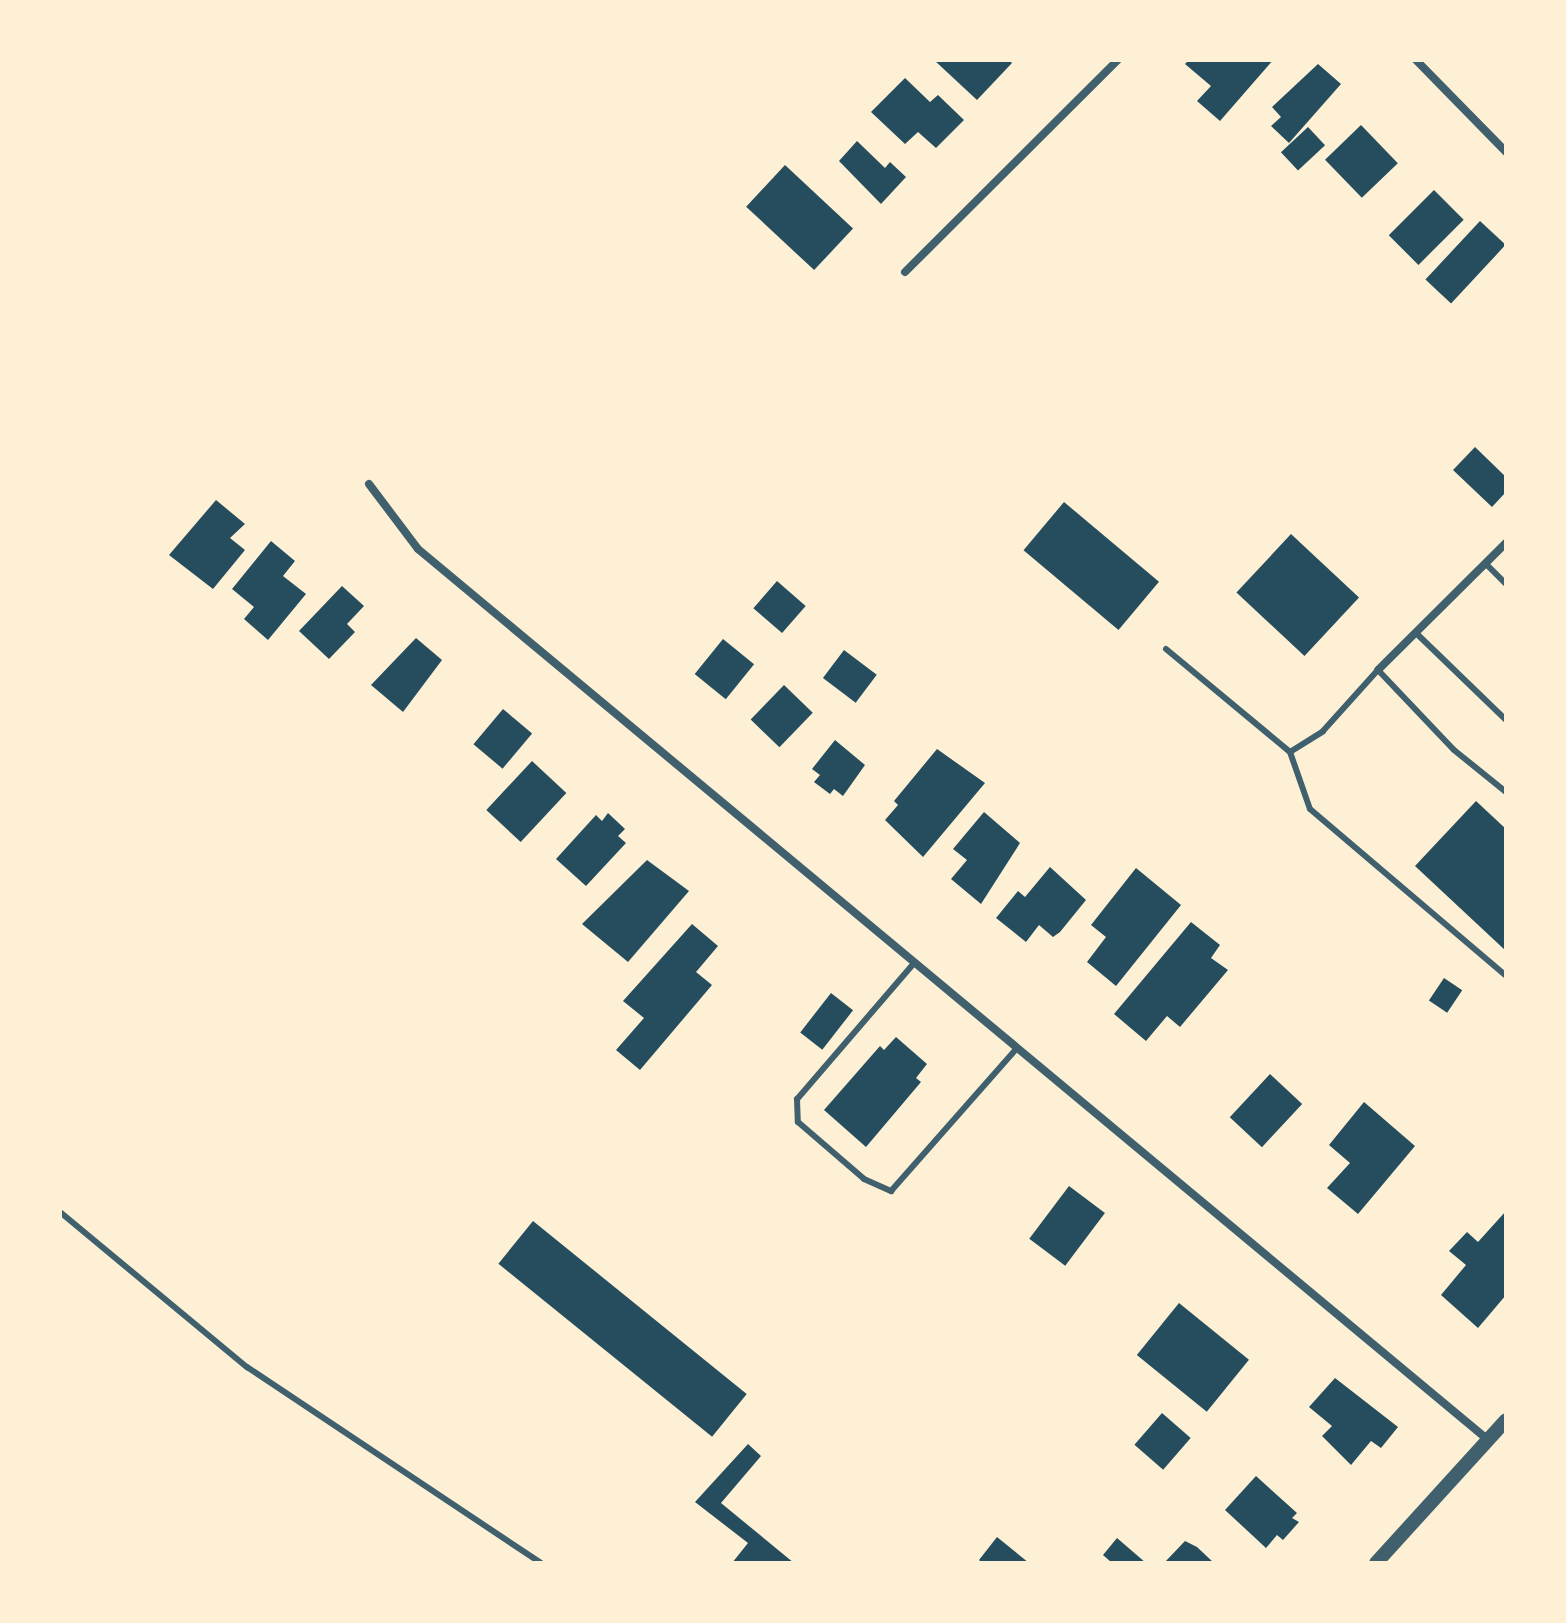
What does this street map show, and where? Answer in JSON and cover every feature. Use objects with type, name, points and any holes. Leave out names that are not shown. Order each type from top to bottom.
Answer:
[{"type":"street","points":[[905,272],[1118,60]]},
{"type":"street","points":[[1416,60],[1506,152]]},
{"type":"street","points":[[369,484],[418,549],[1488,1440]]},
{"type":"street","points":[[1378,670],[1506,543]]},
{"type":"street","points":[[1376,1563],[1506,1420]]},
{"type":"lane","points":[[1485,563],[1506,584]]},
{"type":"lane","points":[[1416,633],[1506,720]]},
{"type":"lane","points":[[1166,649],[1290,752],[1310,809],[1506,976]]},
{"type":"lane","points":[[1290,752],[1323,731],[1378,670],[1454,750],[1506,792]]},
{"type":"lane","points":[[915,962],[797,1099],[798,1122],[864,1179],[891,1191],[1017,1048]]},
{"type":"lane","points":[[60,1212],[247,1367],[541,1563]]},
{"type":"building","points":[[934,60],[1009,60],[1012,63],[977,100]]},
{"type":"building","points":[[1189,60],[1273,60],[1220,121],[1197,101],[1211,86],[1185,64]]},
{"type":"building","points":[[1318,64],[1341,84],[1289,143],[1271,126],[1281,117],[1272,107]]},
{"type":"building","points":[[905,78],[930,102],[938,95],[964,120],[936,148],[918,132],[905,144],[871,112]]},
{"type":"building","points":[[1361,125],[1398,163],[1362,198],[1325,160]]},
{"type":"building","points":[[1308,127],[1325,145],[1298,171],[1281,152]]},
{"type":"building","points":[[857,141],[885,168],[890,162],[906,177],[881,204],[839,161]]},
{"type":"building","points":[[785,165],[853,228],[814,270],[746,207]]},
{"type":"building","points":[[1434,190],[1464,220],[1418,265],[1389,235]]},
{"type":"building","points":[[1480,221],[1506,245],[1451,303],[1425,280]]},
{"type":"building","points":[[1475,447],[1506,477],[1506,492],[1492,507],[1453,470]]},
{"type":"building","points":[[216,500],[245,524],[230,538],[245,550],[213,589],[169,555]]},
{"type":"building","points":[[1064,502],[1159,582],[1118,630],[1024,550]]},
{"type":"building","points":[[1291,534],[1359,597],[1304,656],[1236,593]]},
{"type":"building","points":[[271,541],[295,561],[283,576],[306,594],[268,640],[244,619],[254,607],[232,589]]},
{"type":"building","points":[[777,581],[806,606],[782,633],[753,608]]},
{"type":"building","points":[[342,586],[364,606],[347,624],[355,632],[329,659],[299,631]]},
{"type":"building","points":[[416,638],[442,660],[403,712],[371,685]]},
{"type":"building","points":[[723,639],[754,664],[726,699],[695,674]]},
{"type":"building","points":[[844,650],[877,675],[856,703],[823,678]]},
{"type":"building","points":[[784,685],[813,713],[779,747],[751,720]]},
{"type":"building","points":[[503,709],[532,733],[503,769],[473,744]]},
{"type":"building","points":[[835,740],[865,765],[843,796],[834,789],[830,794],[814,782],[820,775],[812,769]]},
{"type":"building","points":[[937,749],[985,783],[923,857],[885,820],[898,805],[894,801]]},
{"type":"building","points":[[532,761],[566,793],[521,842],[486,810]]},
{"type":"building","points":[[1476,801],[1506,829],[1506,951],[1415,866]]},
{"type":"building","points":[[984,812],[1020,843],[981,904],[951,879],[967,860],[953,849]]},
{"type":"building","points":[[608,813],[625,829],[618,836],[626,843],[586,886],[556,859],[596,815],[602,821]]},
{"type":"building","points":[[647,860],[689,891],[628,962],[582,924]]},
{"type":"building","points":[[1050,867],[1086,900],[1053,937],[1039,925],[1026,942],[996,918],[1018,891],[1025,897]]},
{"type":"building","points":[[1136,868],[1181,905],[1116,986],[1087,962],[1106,937],[1091,925]]},
{"type":"building","points":[[1191,922],[1220,945],[1211,958],[1228,970],[1180,1027],[1167,1016],[1146,1041],[1114,1014]]},
{"type":"building","points":[[692,924],[718,946],[696,972],[712,985],[640,1070],[616,1050],[644,1018],[623,1001]]},
{"type":"building","points":[[1444,978],[1462,990],[1447,1013],[1429,1000]]},
{"type":"building","points":[[831,993],[853,1010],[822,1050],[800,1032]]},
{"type":"building","points":[[896,1037],[927,1064],[916,1078],[921,1082],[866,1147],[824,1110],[880,1046],[884,1050]]},
{"type":"building","points":[[1270,1074],[1302,1104],[1262,1147],[1230,1117]]},
{"type":"building","points":[[1364,1102],[1415,1146],[1358,1214],[1327,1188],[1350,1163],[1329,1145]]},
{"type":"building","points":[[1069,1186],[1105,1213],[1065,1266],[1029,1239]]},
{"type":"building","points":[[1506,1211],[1506,1295],[1478,1328],[1441,1295],[1466,1265],[1449,1251],[1467,1232],[1478,1242]]},
{"type":"building","points":[[533,1221],[747,1394],[712,1437],[498,1264]]},
{"type":"building","points":[[1179,1303],[1249,1360],[1207,1412],[1137,1355]]},
{"type":"building","points":[[1335,1378],[1398,1427],[1381,1448],[1371,1441],[1351,1465],[1322,1436],[1332,1426],[1309,1407]]},
{"type":"building","points":[[1162,1413],[1191,1438],[1163,1470],[1134,1445]]},
{"type":"building","points":[[748,1444],[761,1456],[721,1503],[794,1563],[732,1563],[748,1543],[695,1502]]},
{"type":"building","points":[[1256,1476],[1297,1513],[1292,1518],[1299,1522],[1283,1540],[1277,1535],[1266,1548],[1225,1510]]},
{"type":"building","points":[[997,1537],[1029,1563],[982,1563],[979,1560]]},
{"type":"building","points":[[1117,1538],[1146,1563],[1112,1563],[1103,1555]]},
{"type":"building","points":[[1185,1541],[1197,1547],[1214,1563],[1164,1563]]}]
